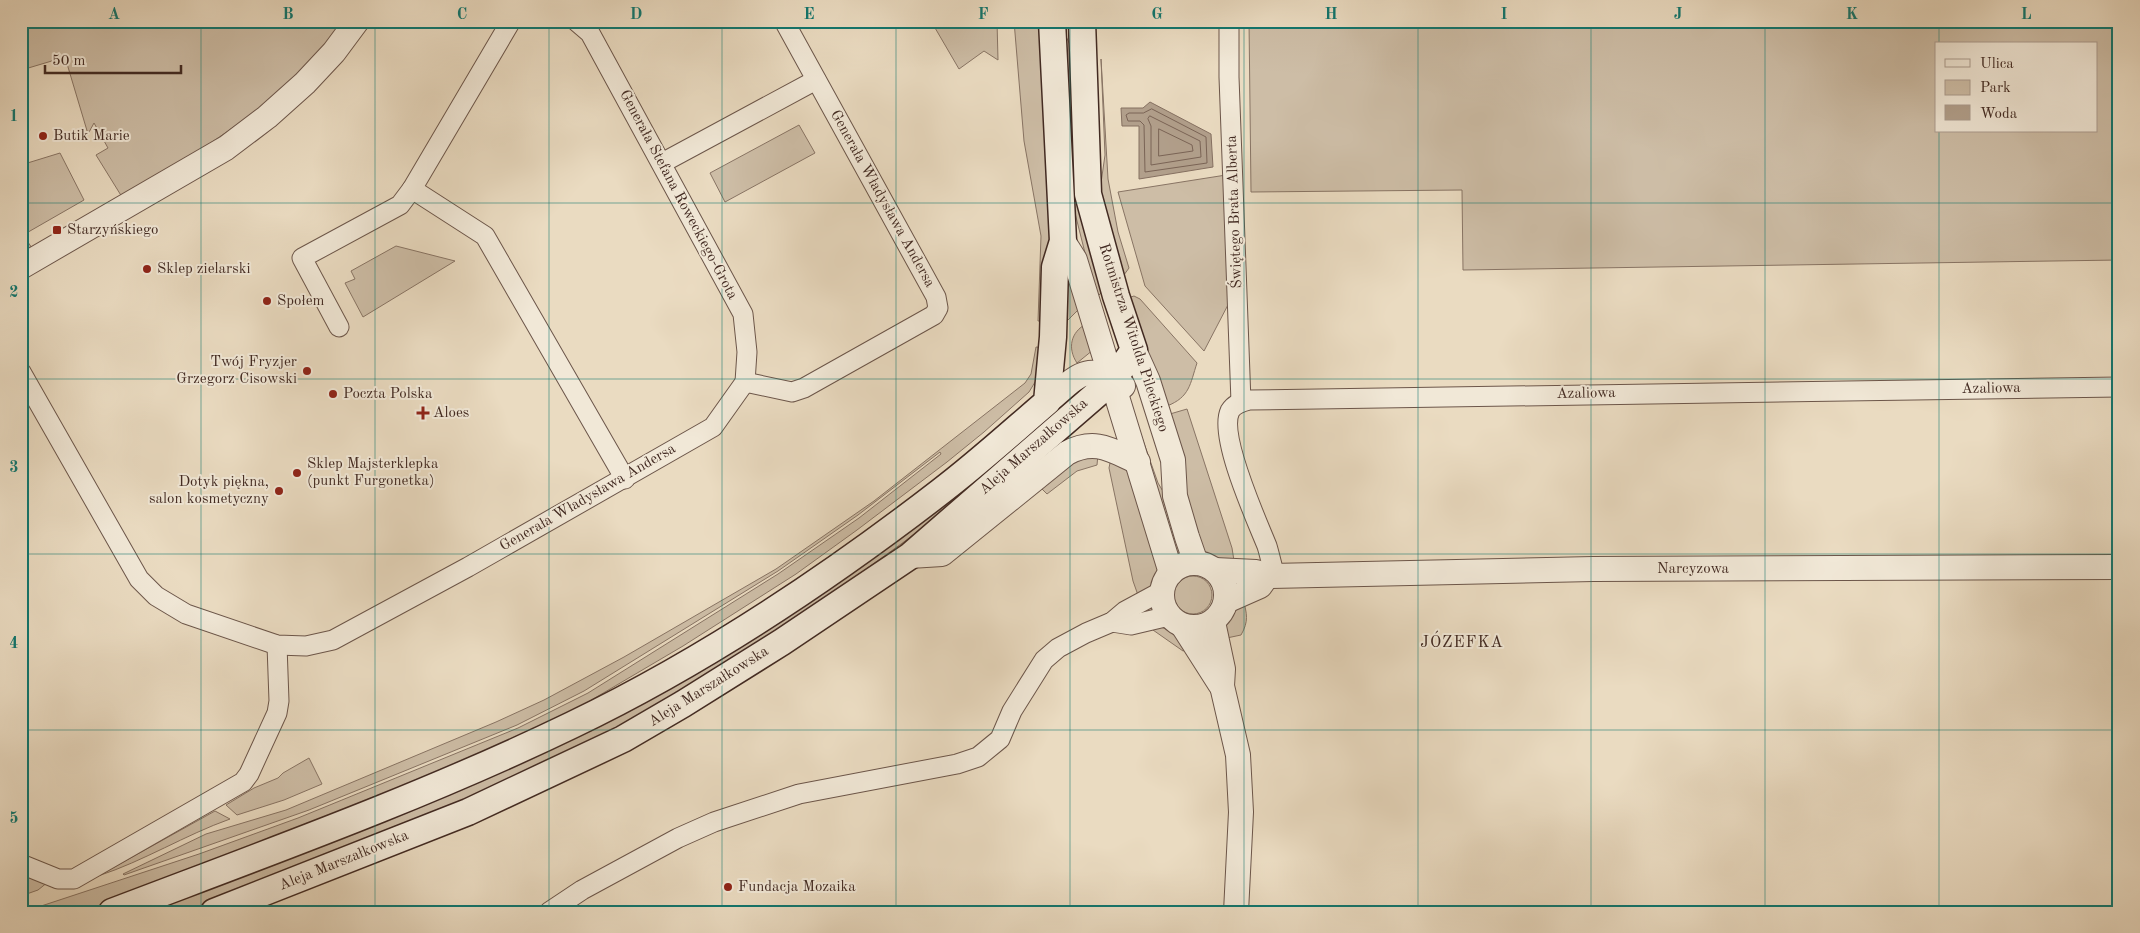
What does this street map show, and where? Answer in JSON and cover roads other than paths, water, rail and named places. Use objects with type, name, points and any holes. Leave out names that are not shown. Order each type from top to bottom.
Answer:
[{"type":"main road","name":"Rotmistrza Witolda Pileckiego","points":[[1047,402],[1053,337],[1055,266],[1063,241],[1052,21]]},
{"type":"main road","name":"Rotmistrza Witolda Pileckiego","points":[[1082,21],[1088,194],[1116,296],[1134,350]]},
{"type":"main road","name":"Aleja Marszałkowska","points":[[214,912],[468,812],[538,781],[623,739],[782,642],[910,556],[1113,380],[1134,350]]},
{"type":"main road","name":"Aleja Marszałkowska","points":[[112,912],[454,779],[572,725],[667,675],[720,644],[828,574],[940,492],[1047,402]]},
{"type":"street","points":[[21,267],[206,161],[268,117],[305,83],[334,52],[357,21]]},
{"type":"street","points":[[339,327],[302,258],[400,205],[412,189],[511,21]]},
{"type":"street","name":"Generała Stefana Roweckiego-Grota","points":[[576,21],[590,33],[742,314],[747,352],[745,382]]},
{"type":"street","name":"Generała Władysława Andersa","points":[[21,372],[139,579],[156,596],[186,614],[277,645],[306,646],[333,640],[625,479],[713,427],[745,382],[792,392],[804,388],[934,315],[938,308],[936,297],[784,21]]},
{"type":"street","name":"Świętego Brata Alberta","points":[[1229,21],[1229,77],[1241,402]]},
{"type":"street","points":[[662,163],[816,80]]},
{"type":"street","points":[[412,189],[485,236],[625,479]]},
{"type":"street","name":"Rotmistrza Witolda Pileckiego","points":[[1063,241],[1075,260],[1138,462],[1166,582]]},
{"type":"street","name":"Rotmistrza Witolda Pileckiego","points":[[1134,350],[1148,380],[1173,460],[1176,496],[1187,537],[1206,566]]},
{"type":"street","points":[[1047,402],[1084,373],[1095,373],[1122,385],[1134,399],[1155,467],[1176,496]]},
{"type":"street","name":"Azaliowa","points":[[1241,402],[1258,398],[2119,387]]},
{"type":"street","points":[[1226,601],[1260,586],[1271,576],[1268,548],[1245,495],[1228,430],[1230,411],[1241,402]]},
{"type":"street","points":[[910,556],[942,554],[1067,453],[1078,447],[1099,445],[1138,462]]},
{"type":"street","points":[[549,912],[582,890],[670,842],[714,822],[799,794],[957,764],[978,757],[1000,739],[1012,711],[1044,660],[1065,644],[1112,622],[1166,582],[1182,565],[1206,566],[1222,579],[1226,590],[1226,601],[1222,613],[1213,622],[1204,627],[1176,621],[1131,625],[1112,622]]},
{"type":"street","name":"Narcyzowa","points":[[1206,566],[1256,572],[1271,576],[1593,569],[2119,567]]},
{"type":"street","points":[[1166,582],[1163,604],[1202,653],[1210,672],[1222,686]]},
{"type":"street","points":[[1213,622],[1223,669],[1222,686],[1231,720],[1238,764],[1241,812],[1236,912]]},
{"type":"street","points":[[21,864],[58,879],[74,879],[243,782],[249,774],[276,713],[279,701],[277,645]]},
{"type":"water","points":[[1150,102],[1211,134],[1213,167],[1139,179],[1139,126],[1122,126],[1121,108],[1143,108]]},
{"type":"place","name":"Butik Marie","points":[[43,136]]},
{"type":"place","name":"Starzyńskiego","points":[[57,230]]},
{"type":"place","name":"Sklep zielarski","points":[[147,269]]},
{"type":"place","name":"Społem","points":[[267,301]]},
{"type":"place","name":"Twój Fryzjer Grzegorz Cisowski","points":[[307,371]]},
{"type":"place","name":"Poczta Polska","points":[[333,394]]},
{"type":"place","name":"Aloes","points":[[423,413]]},
{"type":"place","name":"Sklep Majsterklepka (punkt Furgonetka)","points":[[297,473]]},
{"type":"place","name":"Dotyk piękna, salon kosmetyczny","points":[[279,491]]},
{"type":"place","name":"Fundacja Mozaika","points":[[728,887]]},
{"type":"district","name":"JÓZEFKA","points":[[1462,643]]}]
